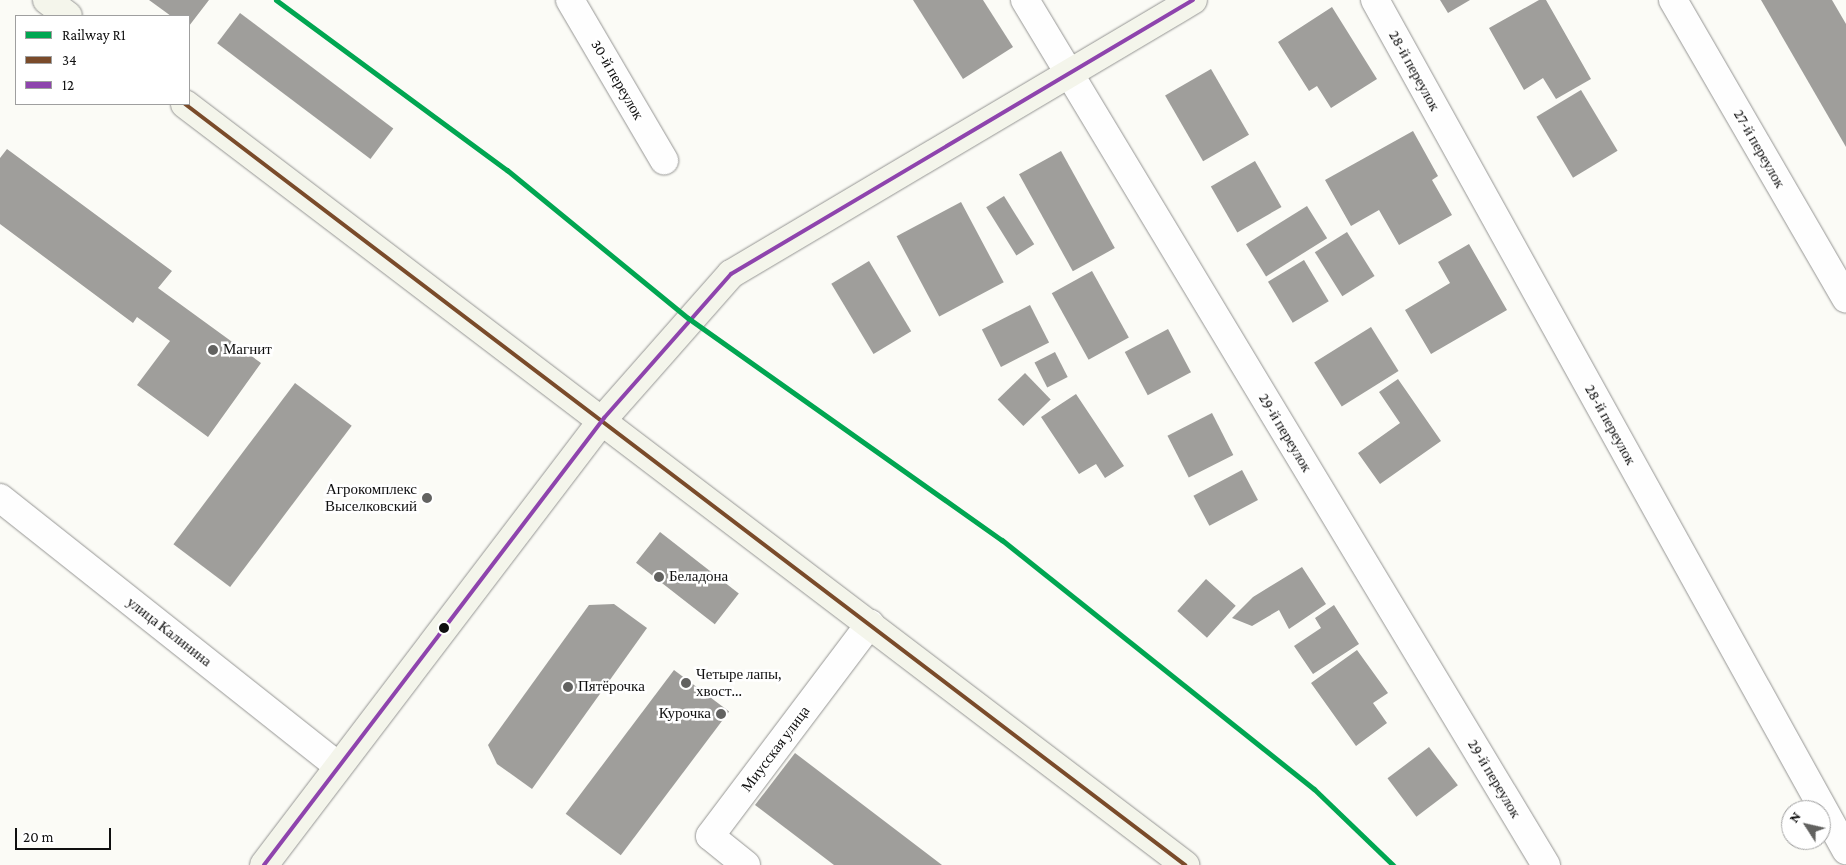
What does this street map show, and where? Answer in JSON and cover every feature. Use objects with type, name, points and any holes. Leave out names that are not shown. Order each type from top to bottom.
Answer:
[{"type":"main road","points":[[47,0],[67,15]]},
{"type":"main road","points":[[264,865],[604,418],[731,274],[1193,0]]},
{"type":"main road","points":[[186,105],[604,418],[1185,865]]},
{"type":"street","name":"30-й переулок","points":[[570,0],[664,160]]},
{"type":"street","name":"29-й переулок","points":[[1025,0],[1546,865]]},
{"type":"street","name":"28-й переулок","points":[[1375,0],[1846,850]]},
{"type":"street","name":"27-й переулок","points":[[1673,0],[1846,298]]},
{"type":"street","name":"улица Калинина","points":[[0,498],[338,766]]},
{"type":"street","name":"Миусская улица","points":[[746,865],[710,836],[870,624]]},
{"type":"building","points":[[149,0],[209,0],[190,25],[190,15],[170,15]]},
{"type":"building","points":[[913,0],[983,0],[1013,47],[963,79]]},
{"type":"building","points":[[1440,0],[1470,0],[1448,13]]},
{"type":"building","points":[[1539,0],[1546,0],[1591,79],[1556,99],[1543,78],[1524,90],[1489,28]]},
{"type":"building","points":[[1761,0],[1832,0],[1846,24],[1846,147]]},
{"type":"building","points":[[1332,7],[1377,79],[1331,108],[1317,86],[1309,91],[1278,42]]},
{"type":"building","points":[[240,13],[393,129],[370,159],[217,43]]},
{"type":"building","points":[[1211,69],[1249,135],[1203,161],[1165,96]]},
{"type":"building","points":[[1581,90],[1618,151],[1573,178],[1536,117]]},
{"type":"building","points":[[1413,131],[1438,176],[1432,180],[1452,215],[1399,245],[1379,210],[1351,226],[1325,180]]},
{"type":"building","points":[[7,149],[172,271],[158,288],[261,363],[208,437],[137,385],[170,341],[137,317],[133,323],[0,224],[0,158]]},
{"type":"building","points":[[1061,151],[1115,248],[1073,271],[1019,174]]},
{"type":"building","points":[[1255,161],[1282,207],[1237,232],[1211,186]]},
{"type":"building","points":[[1004,196],[1034,244],[1016,255],[986,207]]},
{"type":"building","points":[[961,202],[1004,282],[939,317],[897,236]]},
{"type":"building","points":[[1307,206],[1327,238],[1266,276],[1246,244]]},
{"type":"building","points":[[1347,232],[1375,276],[1342,296],[1315,252]]},
{"type":"building","points":[[1469,244],[1507,310],[1431,354],[1405,310],[1450,283],[1438,262]]},
{"type":"building","points":[[1304,260],[1329,301],[1293,323],[1268,282]]},
{"type":"building","points":[[869,261],[911,331],[874,354],[831,284]]},
{"type":"building","points":[[1092,271],[1129,337],[1089,360],[1052,293]]},
{"type":"building","points":[[1030,305],[1049,342],[1001,367],[982,330]]},
{"type":"building","points":[[1371,327],[1399,371],[1342,407],[1314,363]]},
{"type":"building","points":[[1168,329],[1191,372],[1148,395],[1125,352]]},
{"type":"building","points":[[1055,352],[1068,377],[1047,387],[1035,362]]},
{"type":"building","points":[[1025,373],[1051,400],[1023,426],[998,399]]},
{"type":"building","points":[[1398,379],[1441,441],[1380,484],[1358,453],[1400,423],[1379,392]]},
{"type":"building","points":[[295,383],[352,426],[230,587],[173,544]]},
{"type":"building","points":[[1076,394],[1124,466],[1105,478],[1096,464],[1079,474],[1041,417]]},
{"type":"building","points":[[1212,413],[1233,455],[1189,478],[1167,436]]},
{"type":"building","points":[[1242,470],[1258,500],[1209,526],[1193,496]]},
{"type":"building","points":[[660,532],[739,594],[715,624],[636,563]]},
{"type":"building","points":[[1302,567],[1326,604],[1289,629],[1279,610],[1252,626],[1232,618],[1253,597]]},
{"type":"building","points":[[1206,579],[1236,606],[1207,638],[1177,611]]},
{"type":"building","name":"Пятёрочка","points":[[614,604],[647,628],[532,789],[497,764],[488,745],[589,605]]},
{"type":"building","points":[[1334,605],[1359,644],[1313,674],[1294,646],[1321,628],[1315,618]]},
{"type":"building","points":[[1357,650],[1388,693],[1373,703],[1387,723],[1356,746],[1311,683]]},
{"type":"building","points":[[674,670],[729,712],[621,855],[566,814]]},
{"type":"building","points":[[1429,747],[1458,785],[1416,817],[1387,778]]},
{"type":"building","points":[[795,753],[942,865],[834,865],[755,805]]},
{"type":"rail line","name":"R1","points":[[276,0],[507,170],[688,318],[1002,540],[1314,789],[1393,865]]},
{"type":"transit line","name":"12","points":[[264,865],[604,418],[731,274],[1193,0]]},
{"type":"transit line","name":"34","points":[[186,105],[1185,865]]},
{"type":"place","name":"Магнит","points":[[213,350]]},
{"type":"place","name":"Агрокомплекс Выселковский","points":[[427,498]]},
{"type":"place","name":"Беладона","points":[[659,577]]},
{"type":"place","name":"Четыре лапы, хвост...","points":[[686,683]]},
{"type":"place","name":"Пятёрочка","points":[[568,687]]},
{"type":"place","name":"Курочка","points":[[721,714]]}]
